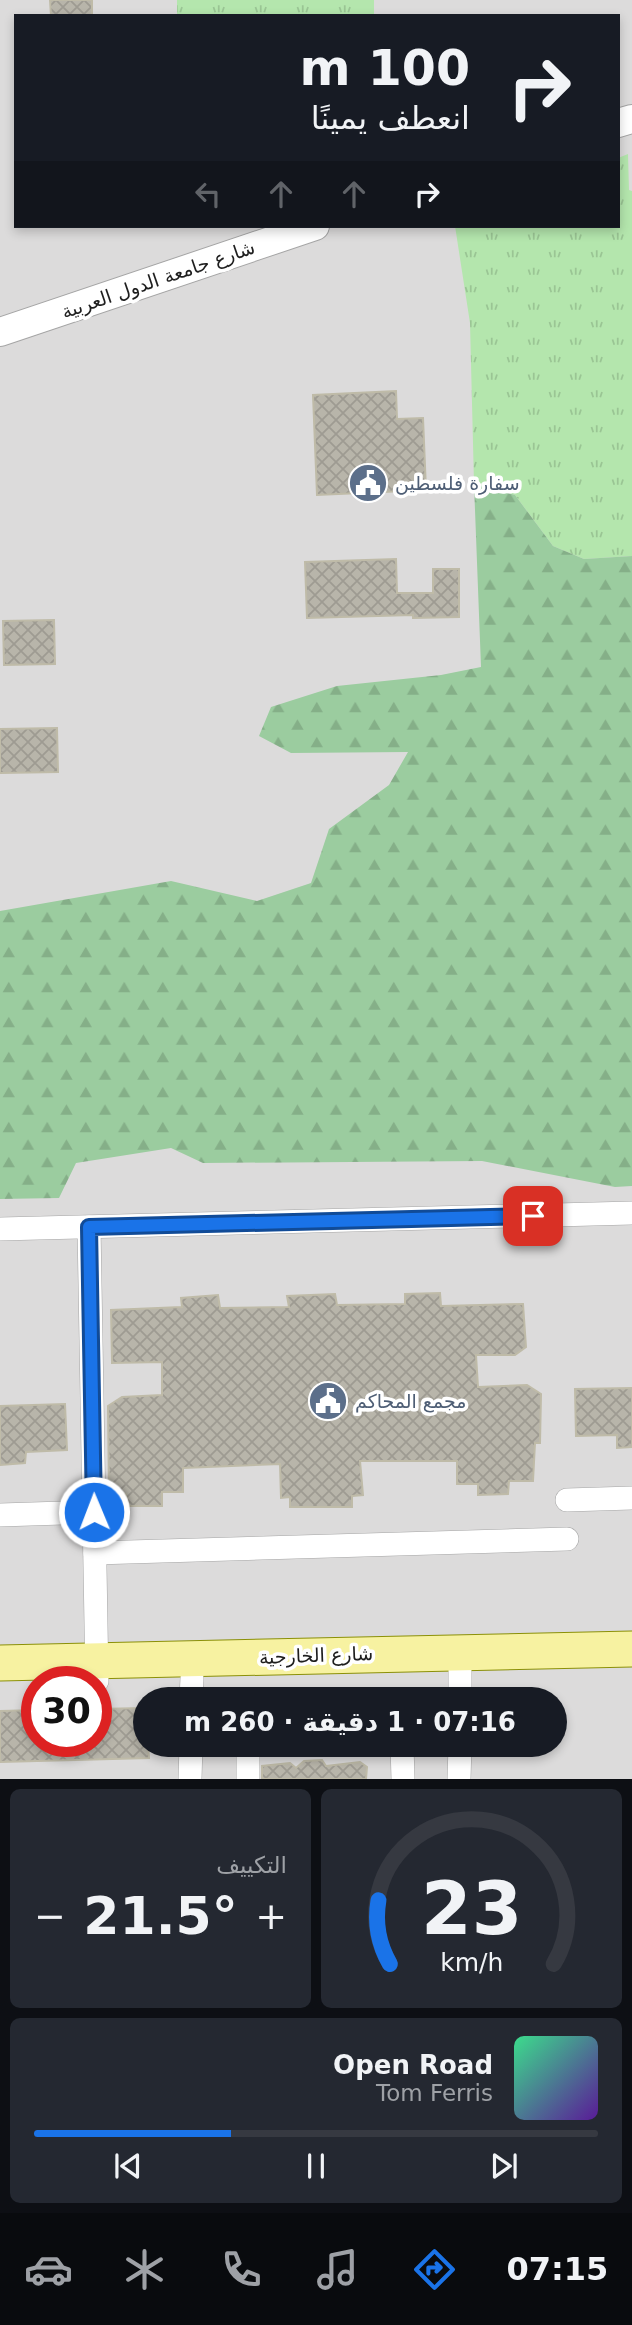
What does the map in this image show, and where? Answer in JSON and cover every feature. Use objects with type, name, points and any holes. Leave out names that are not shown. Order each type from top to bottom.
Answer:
[{"type":"main road","name":"شارع الخارجية","points":[[112,1670],[266,1657],[632,1648]]},
{"type":"main road","points":[[460,1685],[474,1663],[535,1650]]},
{"type":"main road","points":[[382,1653],[408,1662],[452,1664],[460,1685]]},
{"type":"main road","points":[[193,1687],[203,1669],[250,1664],[266,1657]]},
{"type":"main road","name":"شارع الخارجية","points":[[2,1670],[21,1670]]},
{"type":"main road","name":"شارع الخارجية","points":[[2,1670],[21,1677]]},
{"type":"main road","name":"شارع الخارجية","points":[[112,1670],[180,1670],[191,1687]]},
{"type":"main road","name":"شارع الخارجية","points":[[281,1687],[460,1685],[632,1671]]},
{"type":"street","name":"شارع جامعة الدول العربية","points":[[0,332],[309,228]]},
{"type":"street","points":[[0,1229],[632,1213]]},
{"type":"street","points":[[89,1227],[98,1666]]},
{"type":"street","points":[[566,1500],[632,1499]]},
{"type":"street","points":[[0,1515],[94,1512]]},
{"type":"street","points":[[95,1553],[567,1539]]},
{"type":"street","points":[[190,1779],[191,1757]]},
{"type":"street","points":[[248,1757],[248,1779]]},
{"type":"street","points":[[402,1757],[403,1779]]},
{"type":"street","points":[[459,1779],[460,1757]]},
{"type":"shaded area","points":[[0,0],[632,0],[632,1779],[0,1779]]},
{"type":"green space","points":[[177,0],[374,0],[374,14],[177,14]]},
{"type":"green space","points":[[628,154],[629,190],[632,191],[632,556],[584,559],[553,546],[515,495],[474,484],[470,323],[455,228],[620,228],[620,157]]},
{"type":"green space","points":[[474,484],[515,495],[553,546],[584,559],[632,556],[632,1186],[615,1187],[482,1161],[203,1163],[171,1148],[76,1163],[59,1198],[0,1199],[0,911],[171,881],[257,901],[311,883],[329,829],[389,785],[408,752],[291,753],[259,736],[271,707],[337,686],[441,675],[481,667]]},
{"type":"building","points":[[50,0],[92,0],[92,14],[51,14]]},
{"type":"building","points":[[396,391],[397,419],[423,418],[426,490],[317,495],[313,395]]},
{"type":"building","points":[[396,559],[397,593],[433,593],[433,569],[459,569],[459,617],[413,618],[413,615],[307,618],[305,562]]},
{"type":"building","points":[[54,620],[55,664],[4,665],[3,621]]},
{"type":"building","points":[[57,728],[58,772],[0,773],[0,729]]},
{"type":"building","name":"مجمع المحاكم","points":[[440,1293],[441,1306],[523,1304],[526,1347],[515,1355],[476,1355],[478,1387],[527,1385],[541,1394],[540,1443],[535,1443],[533,1481],[509,1481],[508,1494],[478,1495],[478,1484],[457,1484],[457,1461],[360,1461],[363,1495],[352,1496],[352,1507],[290,1507],[290,1497],[281,1498],[280,1464],[183,1468],[183,1492],[162,1492],[162,1506],[127,1506],[126,1494],[109,1495],[108,1406],[122,1397],[162,1395],[162,1362],[112,1363],[111,1310],[182,1307],[181,1298],[218,1295],[220,1308],[289,1307],[287,1296],[335,1294],[337,1305],[405,1304],[405,1294]]},
{"type":"building","points":[[632,1388],[632,1447],[617,1448],[617,1435],[576,1436],[575,1389]]},
{"type":"building","points":[[65,1404],[67,1450],[26,1452],[25,1463],[0,1465],[0,1406]]},
{"type":"building","points":[[133,1708],[133,1757],[149,1758],[0,1762],[0,1711],[21,1710],[21,1757],[112,1757],[112,1709]]},
{"type":"building","points":[[322,1760],[326,1766],[360,1762],[367,1767],[366,1779],[262,1779],[262,1766],[290,1763],[296,1768],[304,1761]]},
{"type":"place","name":"سفارة فلسطين","points":[[368,483]]},
{"type":"place","name":"مجمع المحاكم","points":[[328,1401]]},
{"type":"route","points":[[94,1512],[89,1227],[533,1216]]}]
